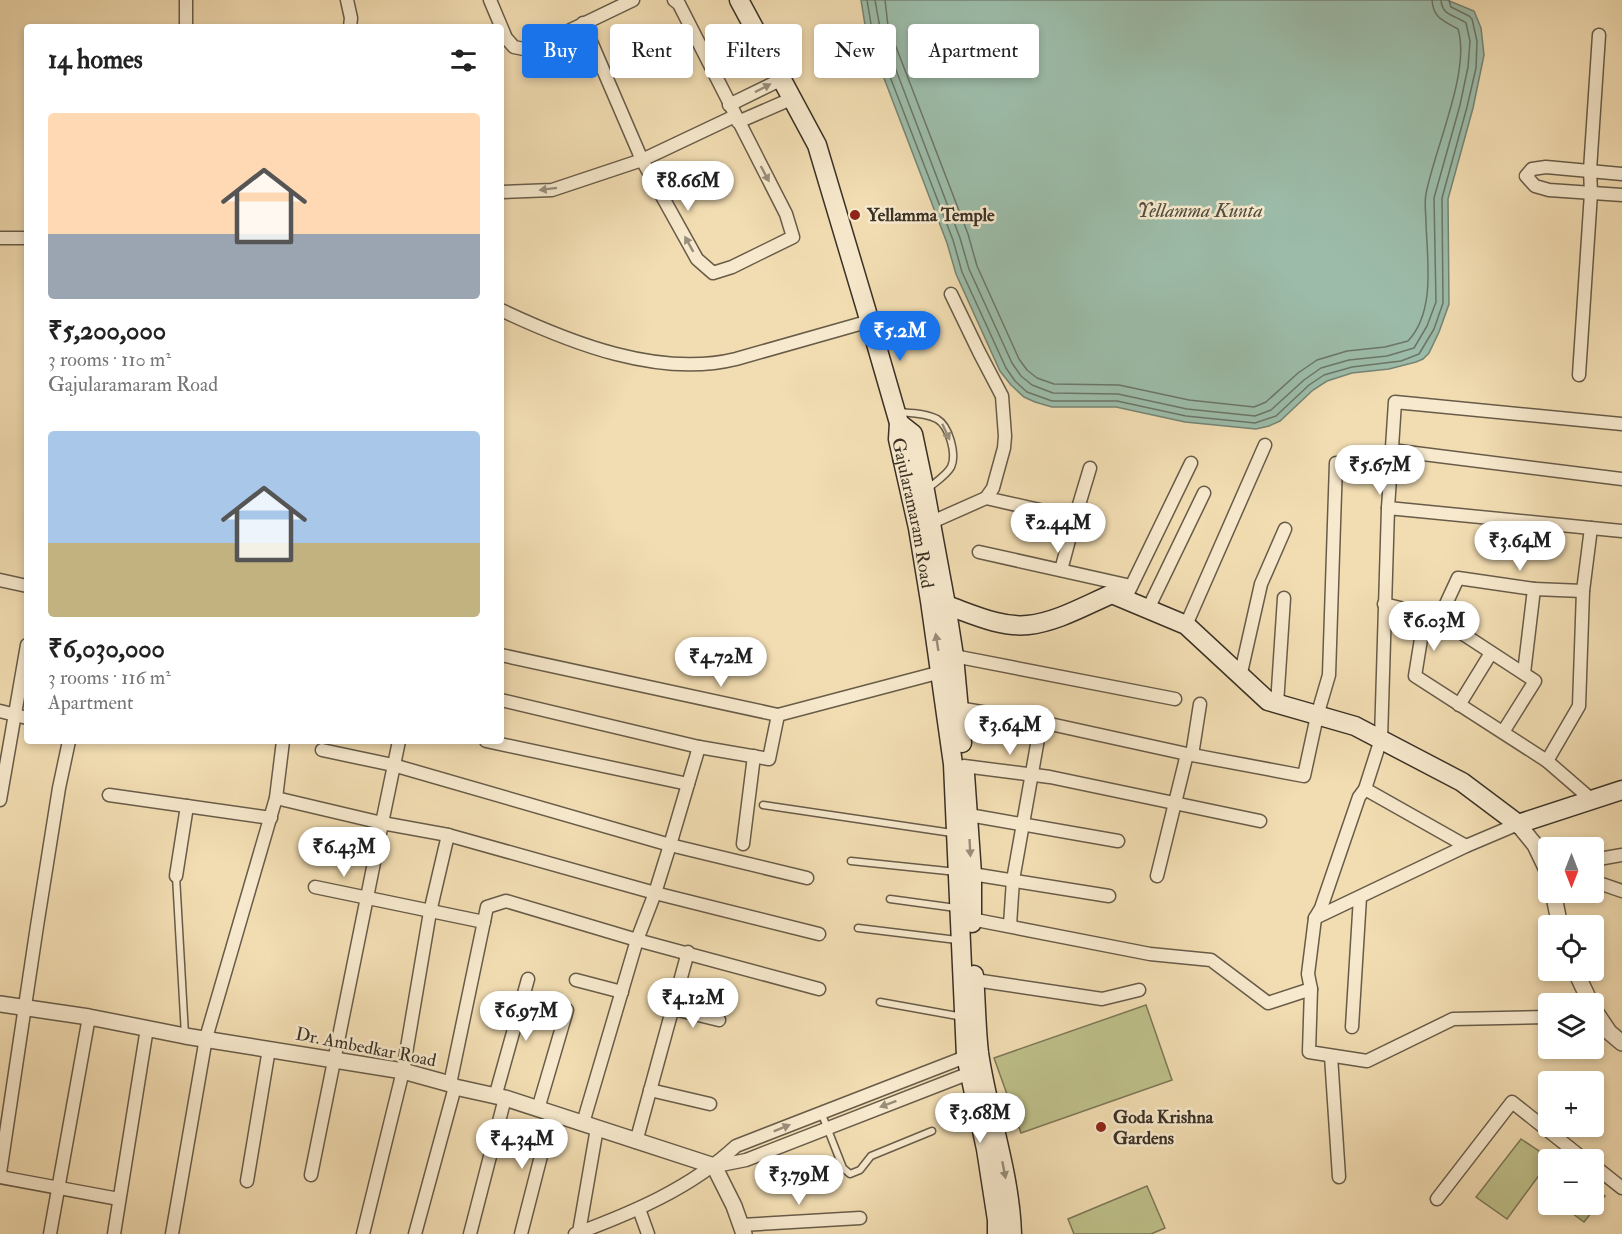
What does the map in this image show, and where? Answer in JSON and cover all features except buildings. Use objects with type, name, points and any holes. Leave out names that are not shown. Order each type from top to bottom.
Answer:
[{"type":"main road","name":"Gajularamaram Road","points":[[739,0],[817,145],[897,417],[898,439],[918,528],[953,764],[956,834],[964,873],[965,914],[961,940],[964,1017],[974,1062],[1005,1171],[1012,1234]]},
{"type":"main road","points":[[897,417],[913,434],[932,522],[954,656],[969,815],[964,873]]},
{"type":"main road","points":[[946,605],[1005,624],[1029,625],[1056,617],[1112,594],[1128,593],[1148,609],[1186,625],[1268,701],[1355,726],[1461,782],[1518,824],[1622,790]]},
{"type":"main road","points":[[965,914],[975,980],[974,1062],[997,1220],[997,1234]]},
{"type":"street","points":[[186,0],[186,24]]},
{"type":"street","points":[[347,0],[350,24]]},
{"type":"street","points":[[490,0],[500,24]]},
{"type":"street","points":[[504,33],[514,47],[529,50],[633,0]]},
{"type":"street","points":[[583,23],[642,160],[697,260],[713,273],[732,267],[793,237],[786,214],[679,4],[674,0]]},
{"type":"street","points":[[1579,375],[1599,34]]},
{"type":"street","points":[[734,115],[782,79]]},
{"type":"street","points":[[504,192],[552,190],[642,160],[734,115],[791,99]]},
{"type":"street","points":[[1622,174],[1546,167],[1532,169],[1526,176],[1535,186],[1548,190],[1622,195]]},
{"type":"street","points":[[0,238],[24,238]]},
{"type":"street","points":[[932,522],[987,498],[993,488],[1004,448],[1005,426],[1002,396],[951,294]]},
{"type":"street","points":[[504,311],[588,346],[654,362],[691,366],[717,364],[736,359],[868,315]]},
{"type":"street","points":[[1538,1017],[1453,1018],[1367,1061],[1309,1052],[1311,989],[1308,974],[1315,918],[1321,908],[1359,797],[1365,789],[1381,739],[1384,604],[1395,402],[1622,424]]},
{"type":"street","points":[[1186,625],[1265,445]]},
{"type":"street","points":[[1391,450],[1622,479]]},
{"type":"street","points":[[979,552],[1061,570],[1128,593],[1191,463]]},
{"type":"street","points":[[958,708],[1041,722],[1304,776],[1329,675],[1336,464]]},
{"type":"street","points":[[1061,570],[1090,468]]},
{"type":"street","points":[[1148,609],[1204,493]]},
{"type":"street","points":[[987,498],[1075,518]]},
{"type":"street","points":[[1388,508],[1622,531]]},
{"type":"street","points":[[1547,761],[1579,706],[1583,591],[1591,528]]},
{"type":"street","points":[[1240,677],[1261,584],[1286,529]]},
{"type":"street","points":[[1439,619],[1458,578],[1534,589],[1583,591]]},
{"type":"street","points":[[0,580],[24,585]]},
{"type":"street","points":[[1524,673],[1534,589]]},
{"type":"street","points":[[1277,704],[1284,598]]},
{"type":"street","points":[[1384,604],[1439,619],[1535,681],[1503,732]]},
{"type":"street","points":[[1425,614],[1414,676],[1547,761],[1592,800]]},
{"type":"street","points":[[1460,705],[1491,652]]},
{"type":"street","points":[[504,656],[778,716],[941,672]]},
{"type":"street","points":[[954,656],[1175,699]]},
{"type":"street","points":[[0,800],[21,716],[24,680]]},
{"type":"street","points":[[504,701],[699,747],[769,759],[778,716]]},
{"type":"street","points":[[1157,876],[1190,754],[1200,704]]},
{"type":"street","points":[[0,711],[21,716]]},
{"type":"street","points":[[1010,925],[1013,880],[1021,825],[1041,722]]},
{"type":"street","points":[[0,1173],[15,1061],[68,744]]},
{"type":"street","points":[[172,1234],[206,1038],[271,818],[276,798],[283,744]]},
{"type":"street","points":[[311,1175],[398,744]]},
{"type":"street","points":[[500,744],[688,784]]},
{"type":"street","points":[[699,747],[622,992],[590,1125],[577,1233],[597,1230],[639,1209],[714,1166],[736,1146],[821,1112],[974,1062]]},
{"type":"street","points":[[322,750],[393,765],[670,845],[807,878]]},
{"type":"street","points":[[743,844],[754,756]]},
{"type":"street","points":[[964,766],[1030,774],[1260,821]]},
{"type":"street","points":[[1365,789],[1466,846]]},
{"type":"street","points":[[109,795],[271,818]]},
{"type":"street","points":[[276,798],[382,823],[448,835],[655,893],[819,934]]},
{"type":"street","points":[[176,876],[187,806]]},
{"type":"street","points":[[969,815],[1118,840]]},
{"type":"street","points":[[1315,918],[1466,846],[1518,824],[1538,851]]},
{"type":"street","points":[[363,1234],[403,1071],[430,912],[448,835]]},
{"type":"street","points":[[1604,858],[1622,855]]},
{"type":"street","points":[[964,873],[1109,896]]},
{"type":"street","points":[[1604,885],[1622,891]]},
{"type":"street","points":[[315,887],[484,922]]},
{"type":"street","points":[[1352,1027],[1360,897]]},
{"type":"street","points":[[415,1234],[452,1086],[487,907],[506,901],[637,940],[819,989]]},
{"type":"street","points":[[965,914],[1150,954],[1211,960],[1268,1004],[1311,989]]},
{"type":"street","points":[[636,1142],[674,1009],[687,952]]},
{"type":"street","points":[[470,1234],[528,979]]},
{"type":"street","points":[[576,980],[622,992]]},
{"type":"street","points":[[975,980],[1102,999],[1139,990]]},
{"type":"street","name":"Dr. Ambedkar Road","points":[[0,1004],[403,1071],[452,1086],[500,1097],[714,1166]]},
{"type":"street","points":[[674,1009],[719,1020]]},
{"type":"street","points":[[521,1234],[567,1010]]},
{"type":"street","points":[[50,1234],[89,1017]]},
{"type":"street","points":[[1604,1025],[1622,1043]]},
{"type":"street","points":[[114,1234],[147,1028]]},
{"type":"street","points":[[247,1181],[269,1049]]},
{"type":"street","points":[[1331,1056],[1339,1177]]},
{"type":"street","points":[[714,1166],[746,1160],[974,1062]]},
{"type":"street","points":[[650,1090],[710,1104]]},
{"type":"street","points":[[1437,1199],[1512,1102],[1572,1149]]},
{"type":"street","points":[[714,1166],[734,1206],[742,1229],[860,1218]]},
{"type":"street","points":[[1604,1174],[1622,1188]]},
{"type":"street","points":[[0,1178],[119,1199]]},
{"type":"street","points":[[639,1209],[648,1234]]},
{"type":"lane","points":[[897,417],[935,418],[946,429],[953,457],[951,467],[926,490]]},
{"type":"lane","points":[[764,805],[956,834]]},
{"type":"lane","points":[[851,861],[964,873]]},
{"type":"lane","points":[[176,876],[185,1036]]},
{"type":"lane","points":[[890,899],[965,914]]},
{"type":"lane","points":[[858,928],[961,940]]},
{"type":"lane","points":[[880,1002],[964,1017]]},
{"type":"lane","points":[[821,1112],[843,1168],[850,1174],[860,1170],[872,1156],[932,1131]]},
{"type":"green space","points":[[1146,1005],[1172,1080],[1021,1133],[994,1058]]},
{"type":"green space","points":[[1521,1139],[1538,1150],[1538,1177],[1507,1219],[1476,1197]]},
{"type":"green space","points":[[1147,1186],[1165,1228],[1151,1234],[1074,1234],[1068,1219]]},
{"type":"green space","points":[[1575,1215],[1590,1215],[1584,1222]]},
{"type":"water","name":"Yellamma Kunta","points":[[861,0],[1447,0],[1474,11],[1481,28],[1484,55],[1473,108],[1448,199],[1449,304],[1429,353],[1416,362],[1389,369],[1352,373],[1327,381],[1313,390],[1280,421],[1256,429],[1185,422],[1116,407],[1052,407],[1024,397],[1000,371],[956,274],[947,243],[884,78],[896,78],[896,24],[865,24]]},
{"type":"place","name":"Yellamma Temple","points":[[855,215]]},
{"type":"place","name":"Goda Krishna Gardens","points":[[1101,1127]]}]
